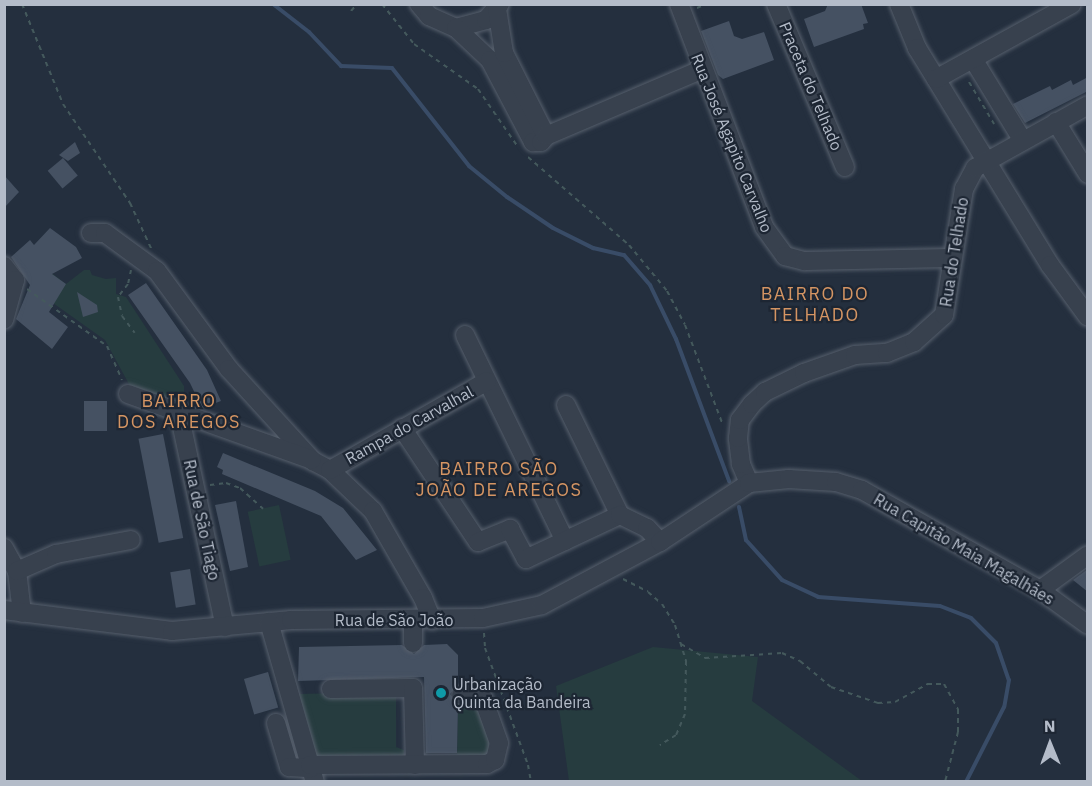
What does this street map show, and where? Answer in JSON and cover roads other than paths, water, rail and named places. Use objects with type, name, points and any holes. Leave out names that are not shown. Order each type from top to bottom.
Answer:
[{"type":"street","points":[[419,4],[429,16],[456,28],[490,60],[533,142],[701,70]]},
{"type":"street","name":"Rua José Agapito Carvalho","points":[[678,4],[701,70],[764,227],[785,256],[804,261],[951,258]]},
{"type":"street","name":"Praceta do Telhado","points":[[776,4],[845,167]]},
{"type":"street","points":[[899,4],[917,48],[1050,265],[1088,317]]},
{"type":"street","points":[[936,79],[1072,4]]},
{"type":"street","points":[[456,28],[478,24],[499,7]]},
{"type":"street","points":[[499,7],[504,53],[546,136]]},
{"type":"street","points":[[973,59],[1023,141]]},
{"type":"street","name":"Rua do Telhado","points":[[749,483],[738,443],[740,420],[752,404],[765,392],[804,373],[855,355],[887,353],[914,342],[945,315],[951,258],[964,189],[975,168],[1088,105]]},
{"type":"street","points":[[1056,122],[1088,174]]},
{"type":"street","points":[[91,233],[105,232],[131,251],[144,265],[157,271],[230,369],[313,460]]},
{"type":"street","points":[[4,320],[10,273]]},
{"type":"street","points":[[465,335],[565,541]]},
{"type":"street","name":"Rampa do Carvalhal","points":[[330,470],[488,381]]},
{"type":"street","points":[[128,394],[313,460],[330,470],[373,511],[423,620],[414,643]]},
{"type":"street","points":[[566,405],[620,515],[647,528],[660,542]]},
{"type":"street","name":"Rua de São Tiago","points":[[179,413],[225,627]]},
{"type":"street","points":[[402,428],[478,542],[510,529],[526,559],[620,515]]},
{"type":"street","name":"Rua Capitão Maia Magalhães","points":[[749,483],[789,479],[836,483],[862,490],[1040,590],[1088,625]]},
{"type":"street","name":"Rua de São João","points":[[13,611],[140,630],[225,627],[269,622],[483,618],[542,605],[606,574],[660,542],[749,483]]},
{"type":"street","points":[[17,571],[56,554],[131,540]]},
{"type":"street","points":[[4,548],[17,571],[13,611]]},
{"type":"street","points":[[1040,590],[1088,555]]},
{"type":"street","points":[[269,622],[312,771]]},
{"type":"street","points":[[331,688],[413,688],[414,765]]},
{"type":"street","points":[[276,723],[289,767],[312,771],[414,765],[487,764],[495,760],[500,743],[483,698],[461,695]]},
{"type":"waterway","points":[[273,4],[309,32],[341,66],[392,68],[469,166],[507,197],[553,228],[593,248],[624,255],[650,285],[676,339],[729,481]]},
{"type":"waterway","points":[[739,507],[746,540],[782,580],[818,597],[940,606],[971,618],[996,643],[1009,680],[1004,707],[966,782]]},
{"type":"place","name":"Urbanização Quinta da Bandeira","points":[[441,693]]},
{"type":"district","name":"BAIRRO DO TELHADO","points":[[815,305]]},
{"type":"district","name":"BAIRRO DOS AREGOS","points":[[179,412]]},
{"type":"district","name":"BAIRRO SÃO JOÃO DE AREGOS","points":[[499,480]]}]
